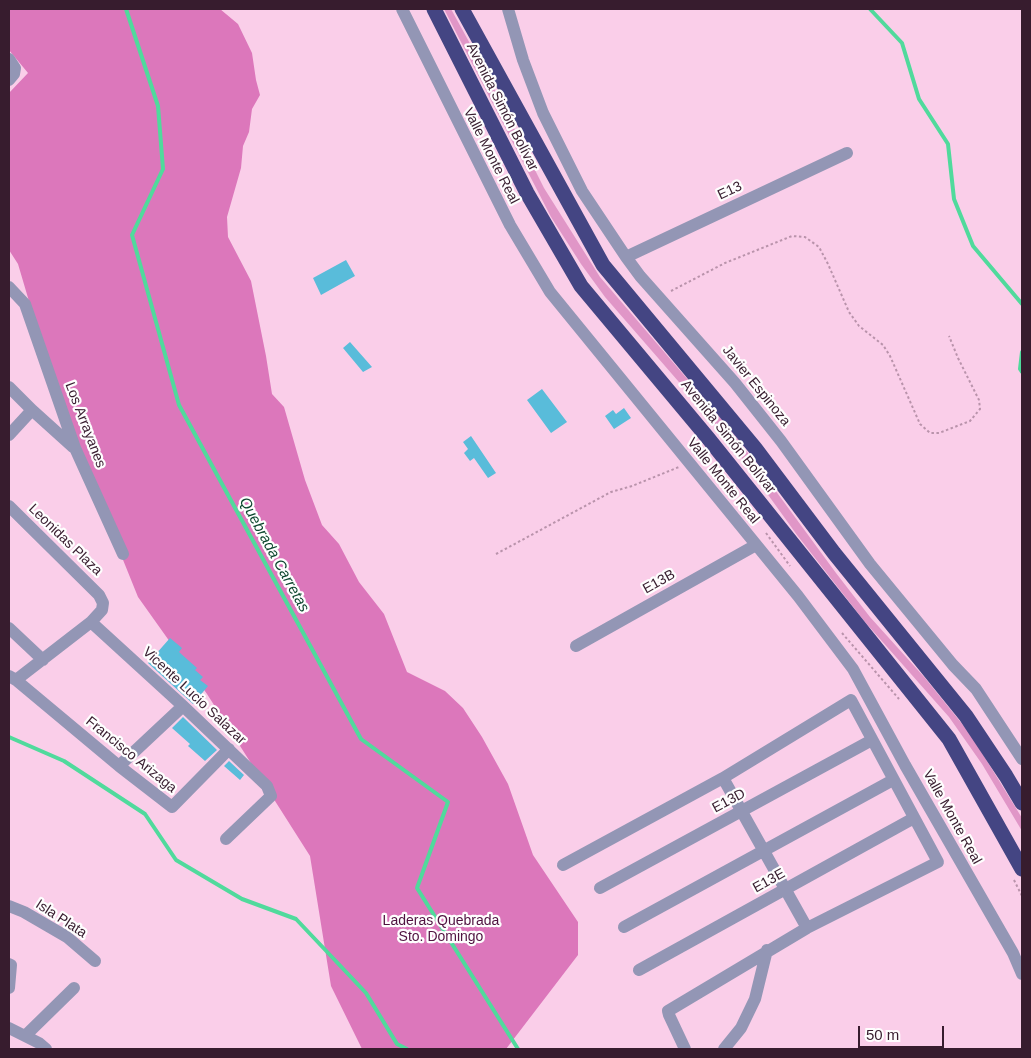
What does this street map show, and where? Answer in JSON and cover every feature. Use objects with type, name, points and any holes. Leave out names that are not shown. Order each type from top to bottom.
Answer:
[{"type":"highway","name":"Avenida Simón Bolívar","points":[[434,9],[527,193],[581,286],[714,445],[949,739],[1022,869]]},
{"type":"highway","name":"Avenida Simón Bolívar","points":[[462,9],[603,265],[755,448],[834,554],[966,716],[1022,803]]},
{"type":"street","name":"Valle Monte Real","points":[[402,9],[510,225],[550,292],[798,596],[853,669],[1022,974]]},
{"type":"street","name":"Javier Espinoza","points":[[508,9],[523,60],[543,114],[582,191],[626,257],[640,276],[735,383],[781,440],[870,564],[953,666],[976,689],[1022,759]]},
{"type":"street","points":[[9,59],[15,68],[14,74],[9,80]]},
{"type":"street","name":"E13","points":[[626,257],[846,153]]},
{"type":"street","name":"Los Arrayanes","points":[[9,287],[25,304],[75,448],[124,554]]},
{"type":"street","points":[[9,387],[75,448]]},
{"type":"street","points":[[9,434],[32,410]]},
{"type":"street","name":"Leonidas Plaza","points":[[9,506],[99,594],[102,610],[91,622]]},
{"type":"street","name":"E13B","points":[[576,646],[756,545]]},
{"type":"street","points":[[12,678],[43,660],[91,622]]},
{"type":"street","name":"Vicente Lucio Salazar","points":[[91,622],[267,786],[271,796],[226,840]]},
{"type":"street","points":[[9,628],[43,660]]},
{"type":"street","name":"Francisco Arizaga","points":[[12,678],[172,807],[229,749]]},
{"type":"street","points":[[563,865],[723,778],[850,700],[938,862],[767,950],[668,1011],[685,1049]]},
{"type":"street","points":[[119,766],[183,706]]},
{"type":"street","name":"E13D","points":[[600,888],[872,740]]},
{"type":"street","points":[[624,927],[894,781],[905,765]]},
{"type":"street","points":[[723,778],[807,928]]},
{"type":"street","points":[[894,781],[916,783]]},
{"type":"street","name":"E13E","points":[[638,970],[914,818]]},
{"type":"street","name":"Isla Plata","points":[[9,906],[24,912],[67,937],[95,961]]},
{"type":"street","points":[[724,1049],[741,1028],[755,999],[767,950]]},
{"type":"street","points":[[9,988],[10,964]]},
{"type":"street","points":[[26,1035],[74,988]]},
{"type":"street","points":[[9,1028],[26,1035],[46,1049]]},
{"type":"path","points":[[660,297],[726,263],[792,236],[805,236],[819,248],[849,312],[859,326],[883,345],[920,424],[930,433],[940,433],[970,421],[980,409],[979,400],[949,336]]},
{"type":"path","points":[[496,554],[612,492],[674,470],[688,462]]},
{"type":"shaded area","points":[[444,9],[451,9],[490,80],[544,188],[600,277],[731,430],[870,617],[925,678],[971,735],[1022,818],[1022,831],[982,764],[949,717],[865,622],[797,535],[725,435],[605,297],[581,264],[551,217]]},
{"type":"green space","name":"Laderas Quebrada Sto. Domingo","points":[[9,9],[220,9],[238,24],[252,53],[260,95],[252,109],[249,132],[243,146],[241,168],[227,217],[228,237],[251,281],[272,394],[284,407],[305,480],[322,525],[339,544],[359,582],[384,614],[407,672],[445,691],[463,708],[482,737],[508,784],[533,855],[578,922],[578,955],[506,1049],[362,1049],[331,986],[310,856],[207,694],[138,597],[92,483],[70,440],[18,264],[9,250],[9,93],[28,73],[9,50]]},
{"type":"building","points":[[346,260],[355,276],[321,295],[313,278]]},
{"type":"building","points":[[350,342],[372,367],[363,372],[343,348]]},
{"type":"building","points":[[542,389],[567,422],[551,433],[527,400]]},
{"type":"building","points":[[624,408],[631,418],[614,429],[605,416],[613,410],[616,414]]},
{"type":"building","points":[[471,436],[496,473],[488,478],[474,458],[470,461],[464,453],[468,449],[463,442]]},
{"type":"building","points":[[170,638],[182,648],[179,652],[197,668],[195,670],[203,677],[200,680],[208,686],[193,704],[148,663]]},
{"type":"building","points":[[183,717],[217,750],[205,761],[172,728]]},
{"type":"building","points":[[229,761],[244,775],[240,780],[224,766]]},
{"type":"waterway","name":"Quebrada Carretas","points":[[126,9],[158,106],[163,169],[132,235],[179,405],[361,739],[448,802],[417,888],[518,1049]]},
{"type":"waterway","points":[[870,9],[902,43],[919,99],[948,144],[954,199],[973,246],[1022,304]]},
{"type":"waterway","points":[[1022,352],[1020,369],[1022,372]]},
{"type":"waterway","points":[[9,737],[64,761],[145,814],[176,860],[242,899],[296,919],[366,993],[397,1044],[407,1049]]}]
